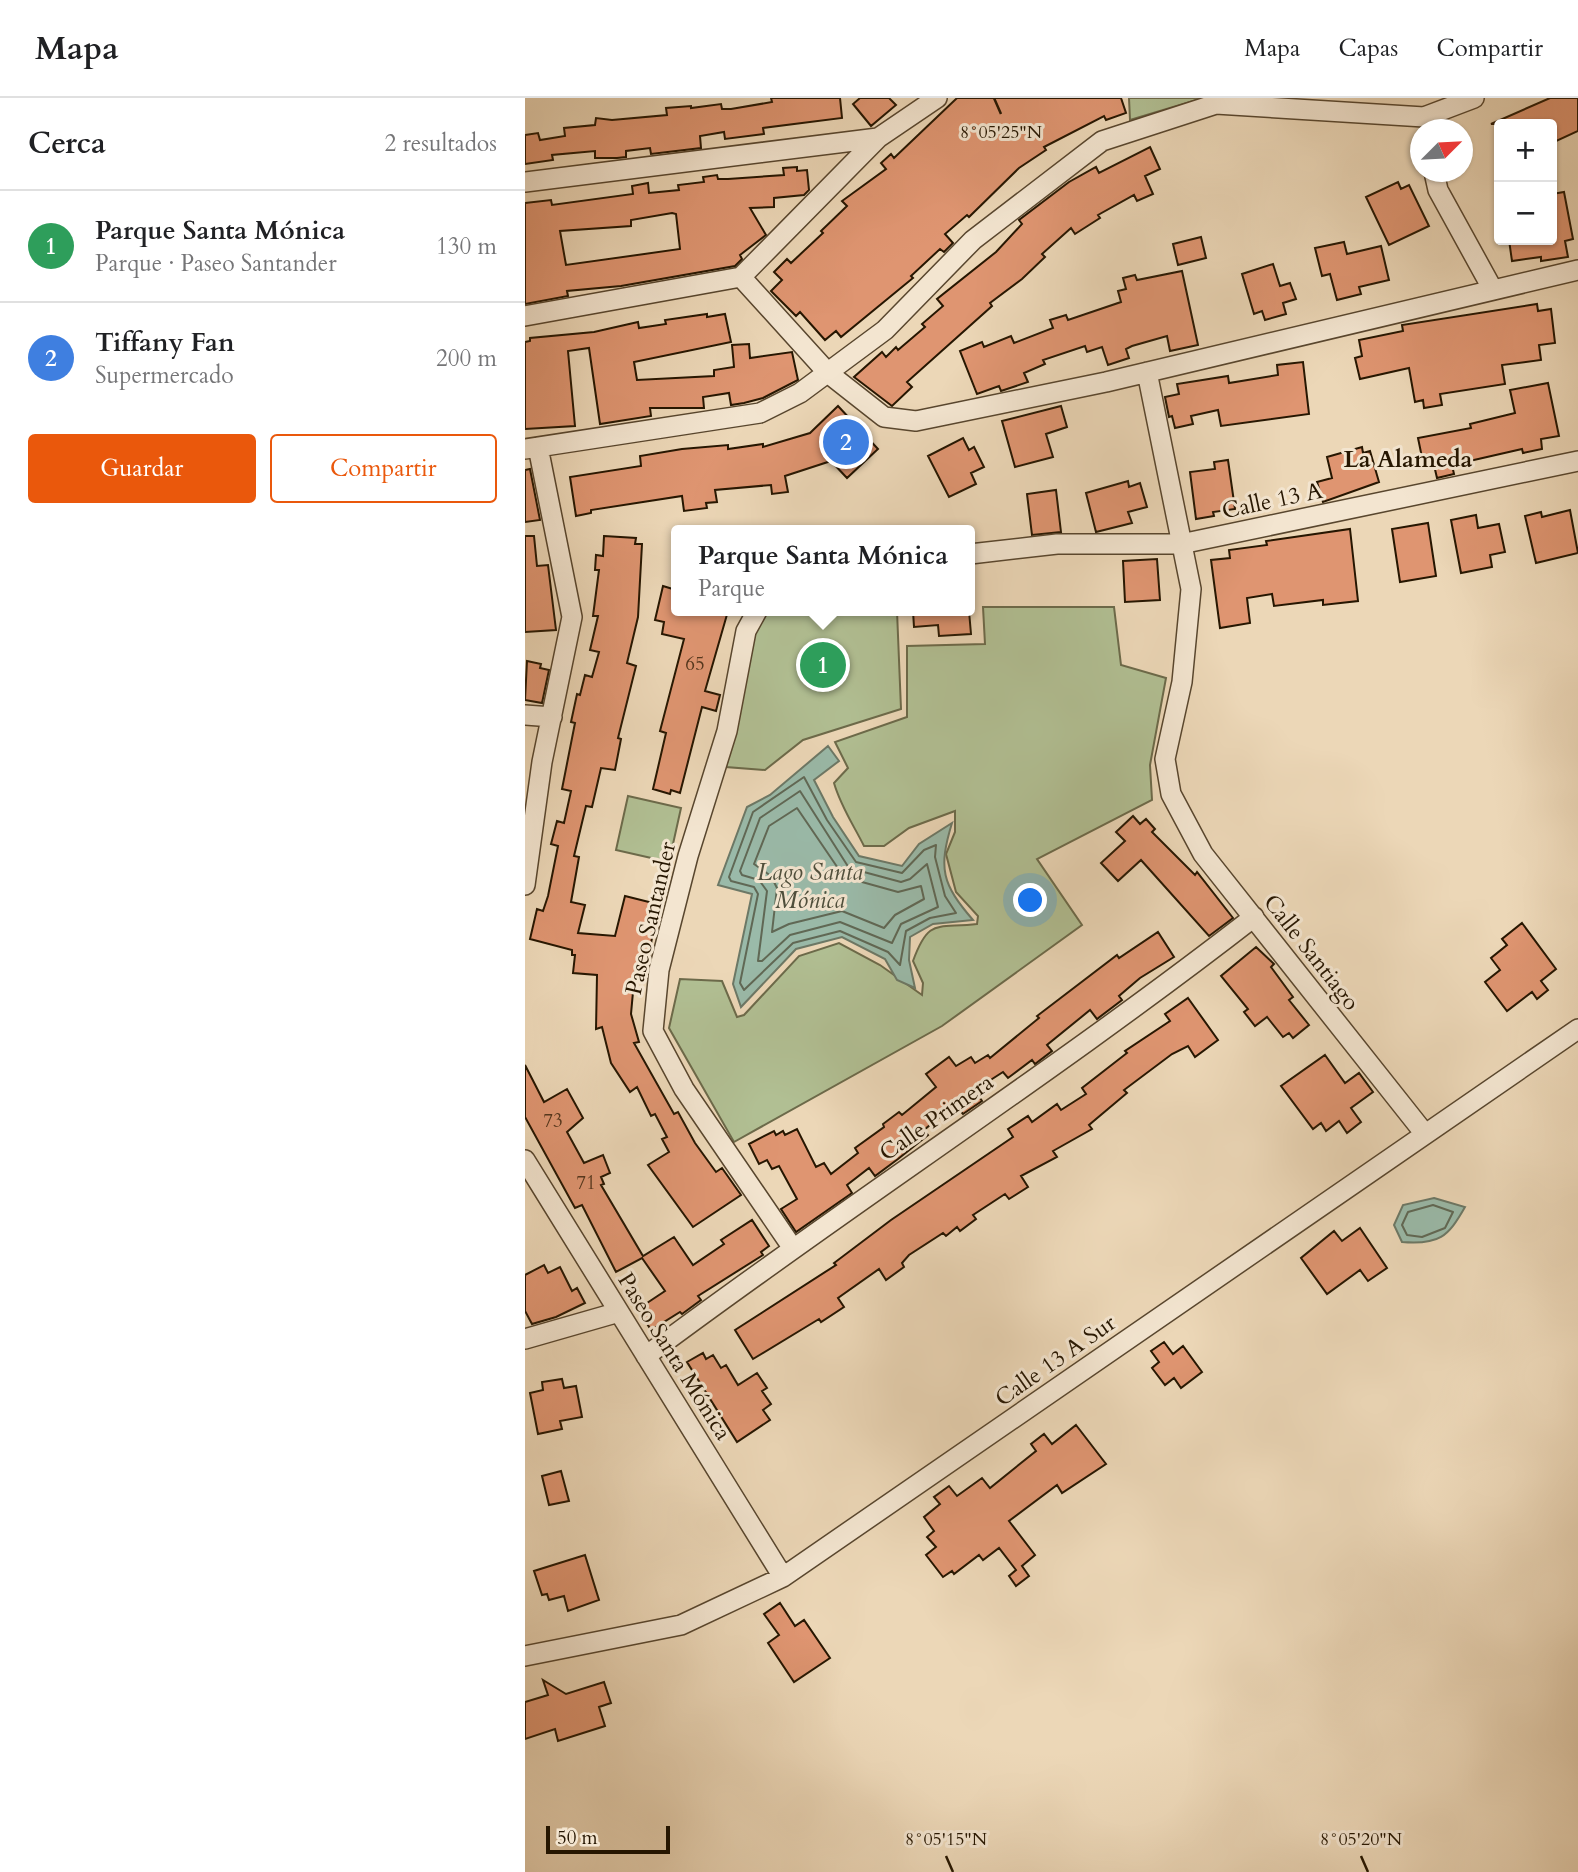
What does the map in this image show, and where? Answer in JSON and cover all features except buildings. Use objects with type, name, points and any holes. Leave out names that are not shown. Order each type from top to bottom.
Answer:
[{"type":"street","points":[[525,316],[741,277],[879,138],[937,98]]},
{"type":"street","points":[[1434,119],[1474,98]]},
{"type":"street","points":[[526,874],[551,717],[572,617],[532,448],[760,413],[806,389],[885,330],[973,240],[1102,141],[1217,101],[1410,121]]},
{"type":"street","points":[[525,182],[879,138]]},
{"type":"street","points":[[1436,182],[1438,190],[1493,290]]},
{"type":"street","points":[[741,277],[828,373],[884,417],[916,421],[1147,372],[1578,270]]},
{"type":"street","name":"Calle Santiago","points":[[1147,372],[1191,589],[1182,682],[1165,759],[1171,794],[1203,853],[1425,1134]]},
{"type":"street","name":"Calle 13 A","points":[[1181,544],[1578,461]]},
{"type":"street","points":[[975,554],[1057,544],[1181,544]]},
{"type":"street","name":"Paseo Santander","points":[[754,616],[746,631],[727,732],[688,856],[662,957],[653,1031],[684,1089],[792,1247]]},
{"type":"street","points":[[525,715],[551,717]]},
{"type":"street","name":"Calle Primera","points":[[646,1356],[792,1247],[1154,995],[1254,917]]},
{"type":"street","name":"Calle 13 A Sur","points":[[525,1656],[681,1625],[783,1577],[1578,1029]]},
{"type":"street","name":"Paseo Santa Mónica","points":[[525,1160],[783,1577]]},
{"type":"street","points":[[525,1339],[619,1312]]},
{"type":"shaded area","points":[[1129,98],[1203,98],[1130,120]]},
{"type":"shaded area","points":[[983,607],[1114,607],[1121,665],[1166,678],[1150,765],[1152,800],[1037,859],[1082,925],[942,1026],[734,1142],[669,1028],[680,979],[722,981],[737,1017],[744,1015],[799,956],[839,943],[880,965],[922,995],[923,983],[913,961],[924,937],[930,931],[943,926],[977,924],[978,916],[956,892],[946,854],[955,832],[955,811],[909,828],[884,846],[864,846],[834,783],[848,768],[835,742],[907,717],[907,646],[985,644]]},
{"type":"shaded area","points":[[763,616],[897,616],[901,709],[803,740],[765,770],[726,767],[736,730],[751,636]]},
{"type":"shaded area","points":[[628,796],[681,808],[669,862],[616,850]]},
{"type":"water","name":"Lago Santa Mónica","points":[[828,746],[839,761],[814,780],[833,817],[859,856],[902,866],[919,844],[952,823],[945,852],[946,875],[955,896],[973,920],[933,924],[910,937],[909,960],[915,988],[897,980],[885,959],[842,937],[796,949],[741,1007],[733,984],[752,894],[718,885],[747,807],[770,795]]},
{"type":"water","points":[[1434,1198],[1465,1207],[1453,1226],[1441,1237],[1425,1242],[1402,1242],[1394,1225],[1403,1205]]},
{"type":"place","name":"Tiffany Fan","points":[[846,442]]},
{"type":"place","name":"Parque Santa Mónica","points":[[823,665]]},
{"type":"district","name":"La Alameda","points":[[1408,459]]}]
